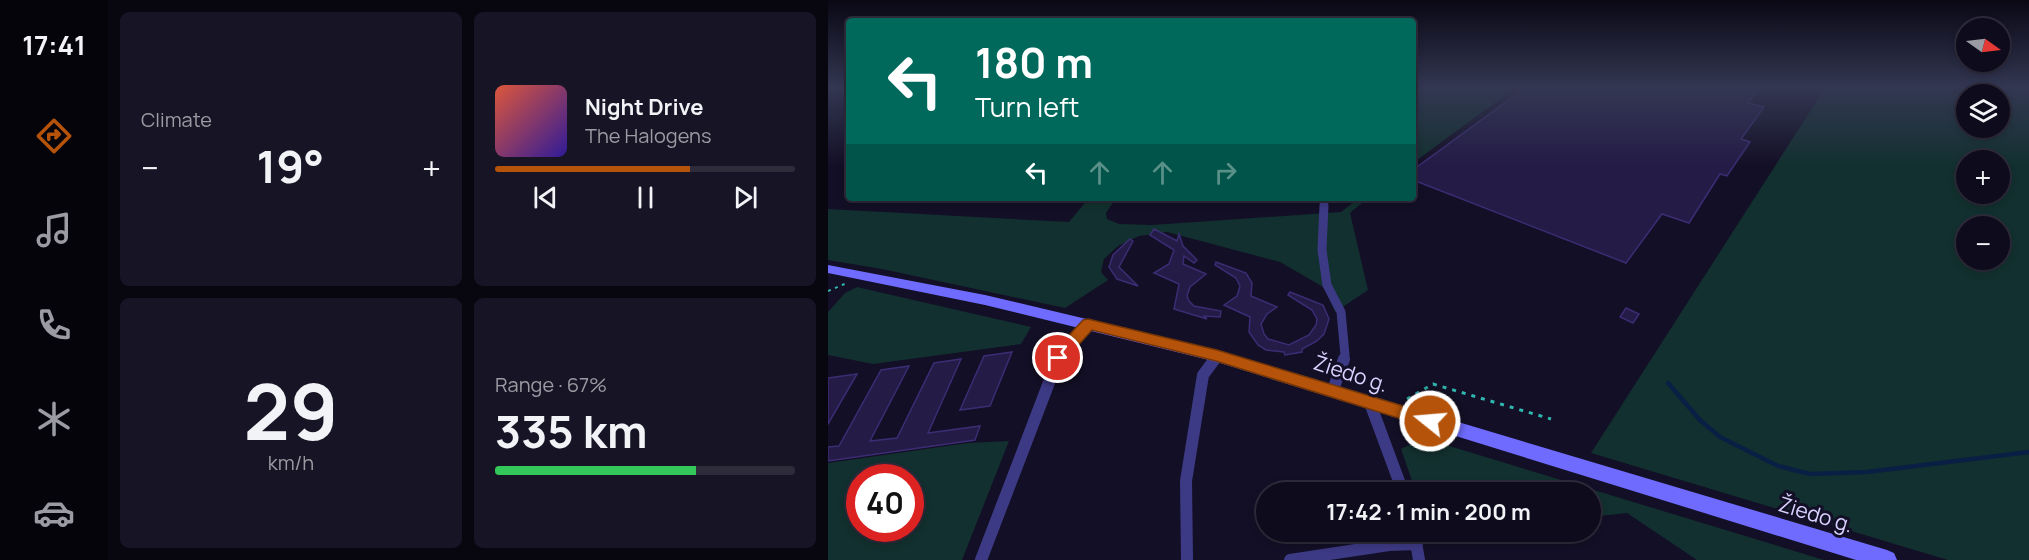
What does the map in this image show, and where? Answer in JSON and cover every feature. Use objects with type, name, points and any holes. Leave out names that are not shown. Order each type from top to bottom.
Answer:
[{"type":"street","points":[[1324,201],[1322,250],[1327,285],[1341,312],[1346,355],[1333,390]]},
{"type":"street","name":"Žiedo g.","points":[[828,269],[974,298],[1217,356],[1887,560]]},
{"type":"street","points":[[981,560],[1058,358],[1088,324]]},
{"type":"street","points":[[1187,560],[1186,481],[1203,375],[1217,356]]},
{"type":"street","points":[[1370,403],[1399,482]]},
{"type":"street","points":[[1290,560],[1401,542]]},
{"type":"street","points":[[1417,542],[1419,560]]},
{"type":"path","points":[[828,291],[837,285],[850,282]]},
{"type":"path","points":[[1390,409],[1433,384],[1551,419]]},
{"type":"green space","points":[[1416,114],[1479,114],[1416,161]]},
{"type":"green space","points":[[1808,114],[1956,114],[1956,138],[2010,138],[2010,114],[2029,114],[2029,560],[1948,560],[1591,453]]},
{"type":"green space","points":[[1086,201],[1114,201],[1106,213],[1107,219],[1119,224],[1152,225],[1341,212],[1355,201],[1364,201],[1350,213],[1368,290],[1335,312],[1325,288],[1280,262],[1167,232],[1139,236],[1118,246],[1104,259],[1101,272],[1108,280],[1065,308],[882,269],[828,260],[828,209],[1069,222]]},
{"type":"green space","points":[[857,287],[1031,327],[1021,344],[873,364],[828,355],[828,312],[845,293]]},
{"type":"green space","points":[[1423,438],[1568,482],[1413,482],[1401,449]]},
{"type":"green space","points":[[1009,441],[962,560],[828,560],[828,463],[968,443]]},
{"type":"green space","points":[[1601,492],[1824,560],[1697,560],[1627,513],[1601,516]]},
{"type":"building","points":[[1489,114],[1759,114],[1741,139],[1750,142],[1727,176],[1720,174],[1689,223],[1662,214],[1626,263],[1416,181],[1416,168]]},
{"type":"building","points":[[1154,229],[1177,241],[1179,234],[1183,246],[1197,260],[1194,263],[1184,256],[1183,264],[1206,274],[1190,287],[1187,296],[1189,301],[1194,306],[1221,311],[1220,317],[1204,316],[1207,319],[1174,309],[1179,284],[1154,273],[1169,264],[1174,250],[1150,235]]},
{"type":"building","points":[[1130,239],[1133,241],[1119,267],[1138,286],[1117,279],[1109,267],[1113,255]]},
{"type":"building","points":[[1216,262],[1246,273],[1252,283],[1251,296],[1277,307],[1267,314],[1261,324],[1268,339],[1289,345],[1309,335],[1316,325],[1317,319],[1312,310],[1288,295],[1290,292],[1323,305],[1329,319],[1324,334],[1317,341],[1302,349],[1302,352],[1285,355],[1284,352],[1266,350],[1258,345],[1249,332],[1250,317],[1224,305],[1237,296],[1240,286],[1236,278],[1215,265]]},
{"type":"building","points":[[1626,308],[1639,314],[1633,323],[1620,317]]},
{"type":"building","points":[[1012,352],[990,406],[960,410],[984,356]]},
{"type":"building","points":[[961,359],[928,433],[980,426],[975,440],[828,461],[828,447],[839,446],[881,370],[909,366],[870,441],[897,438],[934,363]]},
{"type":"building","points":[[857,374],[828,424],[828,378]]},
{"type":"waterway","points":[[1668,383],[1700,420],[1720,437],[1778,466],[1810,474],[1867,472],[2029,452]]},
{"type":"route","points":[[1058,358],[1088,324],[1217,356],[1430,421]]}]
